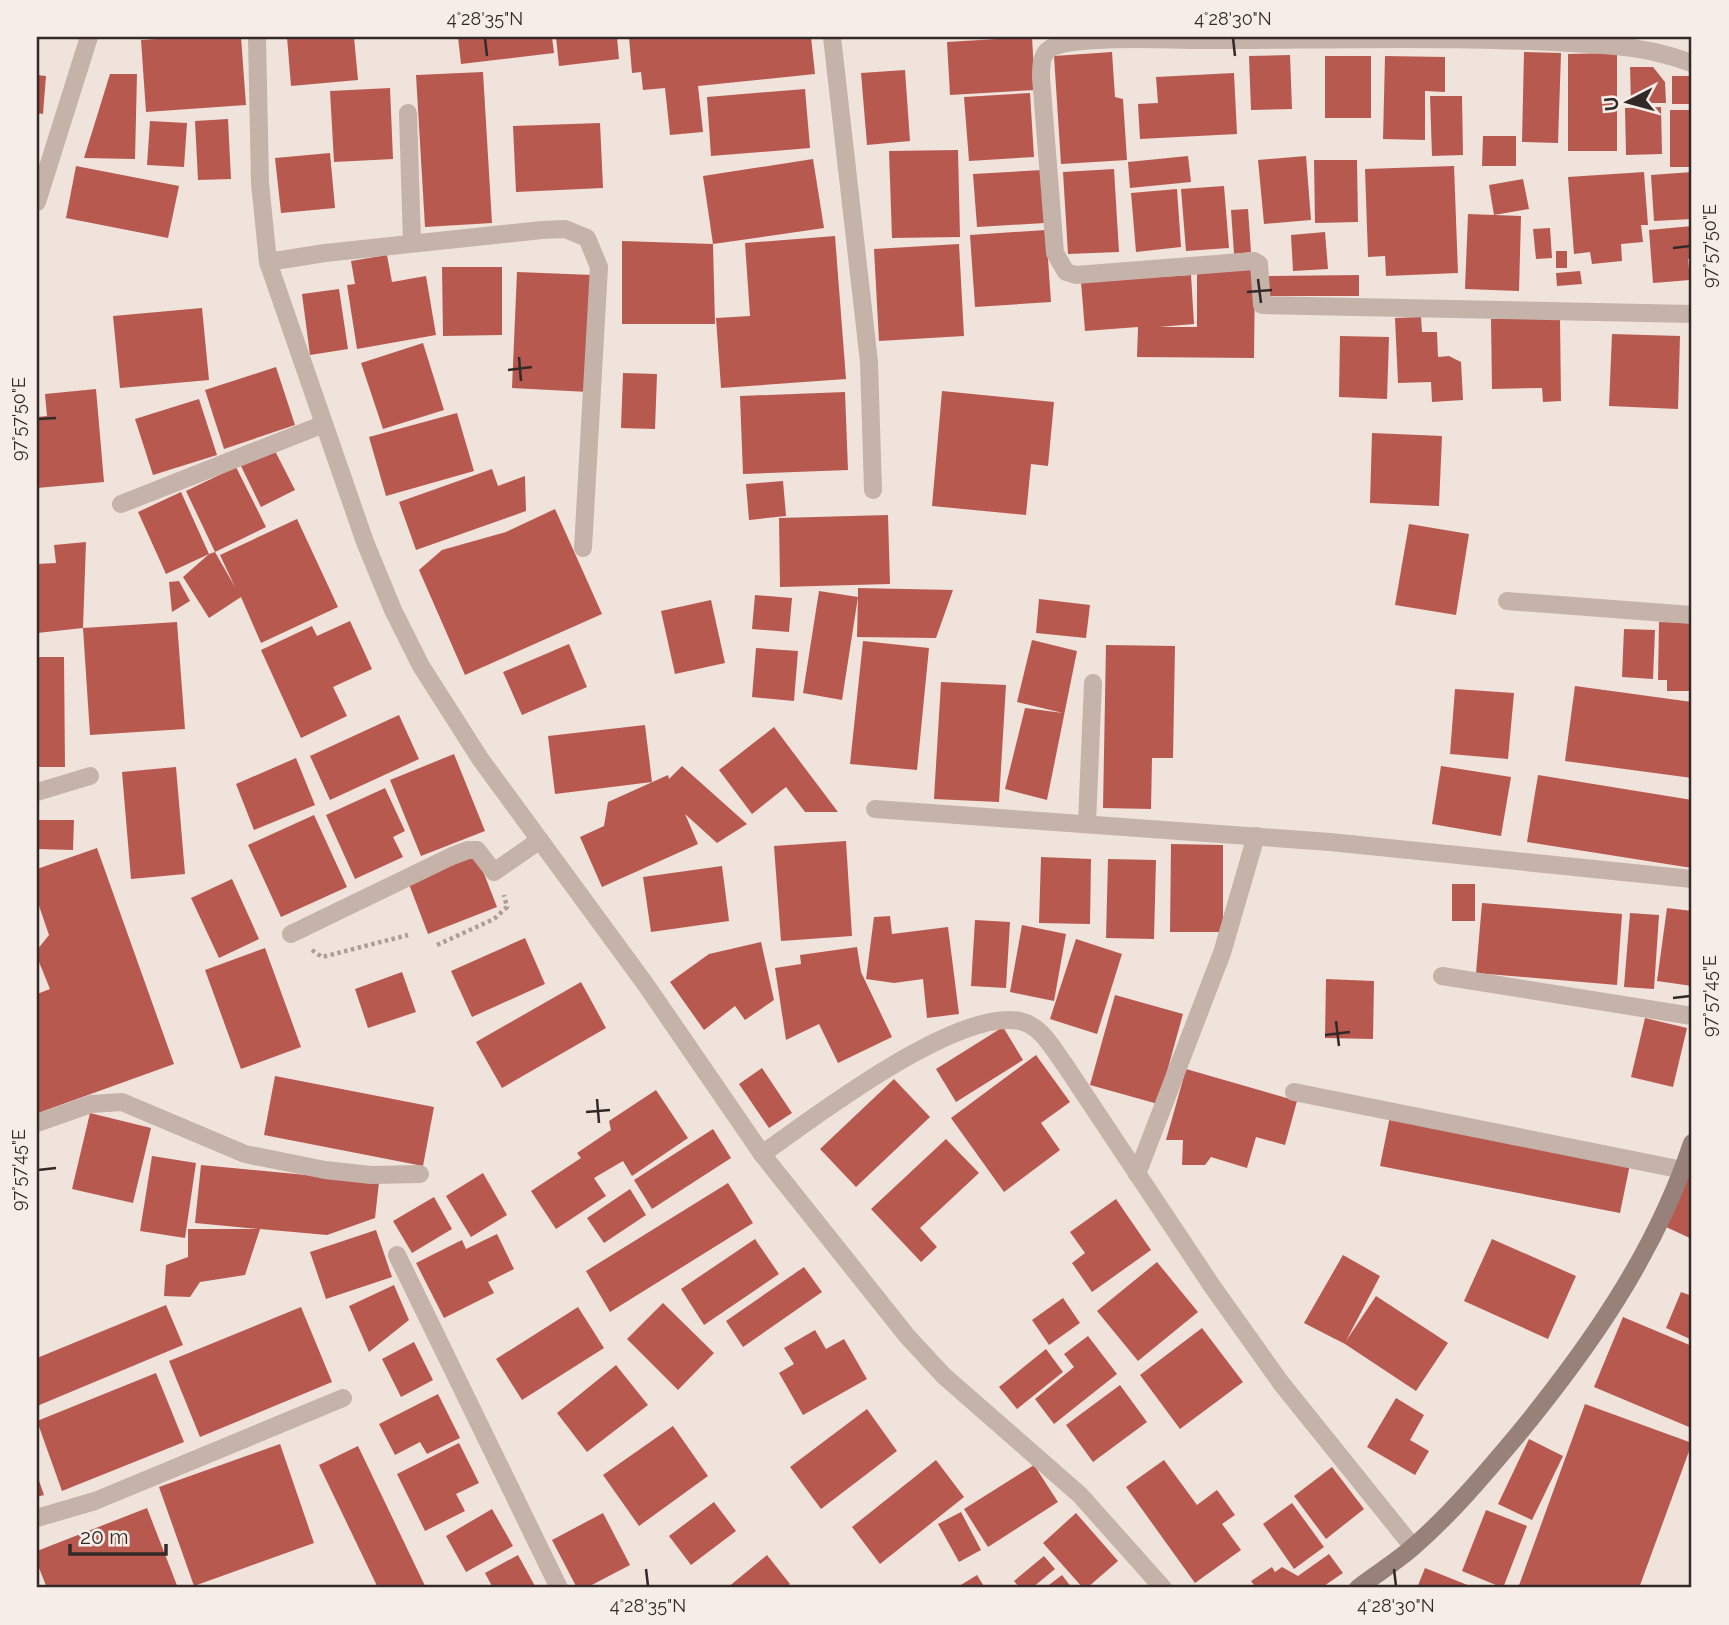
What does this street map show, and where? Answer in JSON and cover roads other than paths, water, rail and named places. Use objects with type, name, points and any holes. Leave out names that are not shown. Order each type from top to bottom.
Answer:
[{"type":"main road","points":[[1358,1588],[1413,1547],[1459,1503],[1545,1402],[1610,1314],[1632,1278],[1683,1170],[1692,1143]]},
{"type":"street","points":[[37,202],[89,37]]},
{"type":"street","points":[[257,37],[260,183],[268,262],[374,564],[421,666],[481,760],[646,985],[762,1154],[907,1336],[944,1376],[1080,1495],[1163,1588]]},
{"type":"street","points":[[832,37],[869,362],[873,491]]},
{"type":"street","points":[[1692,63],[1659,52],[1614,46],[1472,41],[1137,40],[1078,43],[1050,49],[1044,54],[1041,77],[1055,253],[1066,272],[1076,275],[1254,261],[1259,264],[1262,305],[1692,314]]},
{"type":"street","points":[[408,113],[412,243]]},
{"type":"street","points":[[268,262],[412,243],[542,230],[565,229],[587,238],[599,267],[583,548]]},
{"type":"street","points":[[121,504],[324,424]]},
{"type":"street","points":[[1507,601],[1692,615]]},
{"type":"street","points":[[1087,823],[1093,683]]},
{"type":"street","points":[[37,792],[90,776]]},
{"type":"street","points":[[874,808],[1256,836],[1692,879]]},
{"type":"street","points":[[1137,1174],[1223,953],[1256,836]]},
{"type":"street","points":[[291,934],[468,850],[477,850],[494,872],[540,841]]},
{"type":"street","points":[[1442,976],[1692,1016]]},
{"type":"street","points":[[762,1154],[903,1057],[1002,1019],[1022,1022],[1043,1035],[1281,1383],[1413,1547]]},
{"type":"street","points":[[1294,1092],[1683,1170]]},
{"type":"street","points":[[37,1123],[92,1104],[122,1102],[245,1154],[325,1170],[371,1175],[420,1174]]},
{"type":"street","points":[[397,1255],[559,1588]]},
{"type":"street","points":[[37,1518],[95,1501],[343,1398]]}]
